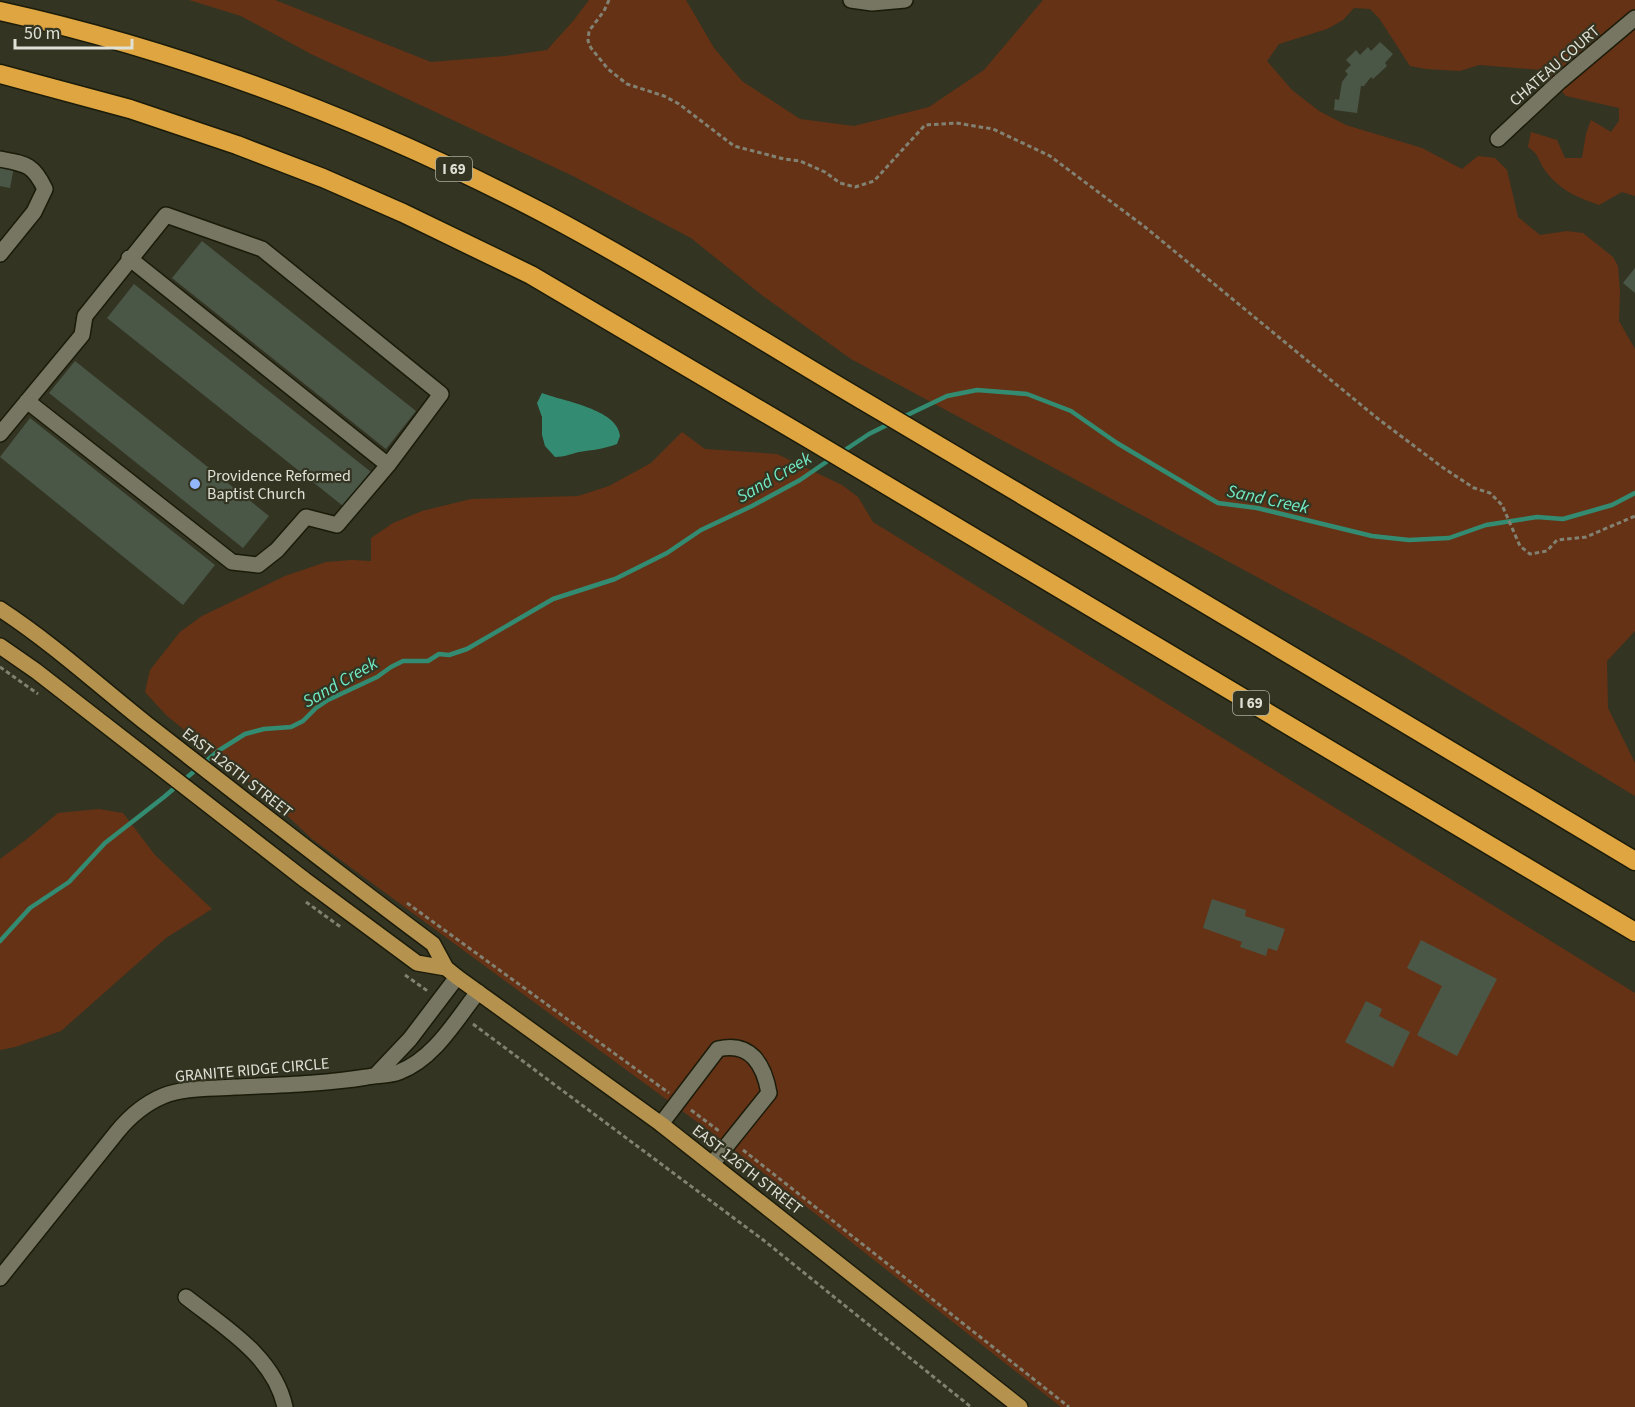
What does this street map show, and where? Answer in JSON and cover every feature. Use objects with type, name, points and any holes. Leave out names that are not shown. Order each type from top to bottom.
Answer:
[{"type":"highway","name":"I 69","points":[[0,11],[103,37],[210,71],[320,111],[424,155],[496,189],[597,243],[1635,861]]},
{"type":"highway","name":"I 69","points":[[0,74],[130,109],[237,145],[323,178],[403,213],[531,275],[1635,932]]},
{"type":"main road","name":"EAST 126TH STREET","points":[[0,609],[55,648],[337,873],[433,944],[452,973]]},
{"type":"main road","name":"EAST 126TH STREET","points":[[0,646],[36,671],[417,963],[452,973],[661,1124],[1020,1407]]},
{"type":"street","points":[[851,0],[872,3],[905,0]]},
{"type":"street","name":"CHATEAU COURT","points":[[1498,139],[1559,82],[1635,18]]},
{"type":"street","points":[[0,159],[23,164],[37,172],[45,189],[34,212],[0,254]]},
{"type":"street","points":[[0,434],[27,401],[82,335],[85,316],[129,258],[166,215],[262,249],[441,394],[388,465],[337,525],[306,517],[277,550],[258,565],[232,562],[27,401]]},
{"type":"street","points":[[129,258],[388,465]]},
{"type":"street","points":[[375,1076],[411,1039],[440,1000],[452,973]]},
{"type":"street","name":"GRANITE RIDGE CIRCLE","points":[[0,1278],[117,1132],[138,1110],[164,1096],[186,1091],[293,1084],[398,1073],[414,1064],[442,1038],[478,992]]},
{"type":"street","points":[[661,1124],[718,1049],[730,1046],[752,1054],[766,1074],[769,1093],[712,1164]]},
{"type":"street","points":[[186,1297],[243,1343],[265,1365],[279,1387],[285,1407]]},
{"type":"path","points":[[609,0],[589,31],[588,41],[608,69],[627,84],[664,96],[679,104],[734,146],[800,161],[847,186],[861,186],[874,181],[926,125],[932,124],[956,123],[993,129],[1050,156],[1145,227],[1377,418],[1442,467],[1474,488],[1490,493],[1502,505],[1515,537],[1524,550],[1530,554],[1547,551],[1557,540],[1586,537],[1635,516]]},
{"type":"path","points":[[300,897],[350,934]]},
{"type":"path","points":[[404,974],[440,1000]]},
{"type":"path","points":[[460,1015],[762,1239],[971,1407]]},
{"type":"shaded area","points":[[189,0],[275,0],[431,62],[547,50],[589,0],[686,0],[714,48],[742,81],[800,119],[854,126],[929,107],[984,70],[1043,0],[1635,0],[1635,196],[1622,192],[1599,205],[1571,193],[1552,179],[1535,153],[1528,147],[1531,132],[1557,140],[1565,158],[1582,158],[1591,120],[1611,132],[1619,121],[1619,108],[1566,96],[1542,70],[1479,65],[1460,71],[1410,66],[1379,18],[1370,9],[1354,8],[1343,20],[1327,29],[1279,44],[1267,61],[1292,90],[1319,111],[1346,125],[1422,148],[1462,169],[1478,156],[1495,158],[1507,170],[1518,217],[1540,235],[1567,231],[1583,233],[1613,257],[1618,266],[1619,321],[1635,349],[1635,631],[1607,661],[1608,708],[1635,763],[1635,796],[1393,650],[851,359],[763,296],[691,238],[573,176],[311,54],[241,16]]},
{"type":"shaded area","points":[[542,393],[588,407],[610,419],[617,427],[620,436],[617,444],[555,457],[545,446],[542,435],[542,417],[537,403]]},
{"type":"shaded area","points":[[682,432],[705,449],[777,454],[842,485],[858,497],[873,522],[1635,993],[1635,1407],[1061,1407],[719,1138],[312,839],[262,792],[167,716],[145,692],[150,670],[180,632],[202,616],[285,576],[326,562],[371,561],[371,538],[393,523],[422,511],[471,499],[578,496],[609,486],[651,463]]},
{"type":"shaded area","points":[[99,809],[123,813],[155,855],[212,909],[166,938],[61,1031],[0,1050],[0,859],[58,813]]},
{"type":"building","points":[[1380,42],[1393,54],[1385,63],[1387,66],[1373,79],[1371,77],[1364,86],[1361,86],[1357,113],[1334,110],[1335,99],[1339,100],[1342,82],[1348,74],[1345,71],[1351,65],[1346,60],[1356,50],[1360,55],[1368,47],[1371,51]]},
{"type":"building","points":[[0,164],[14,167],[10,188],[0,186]]},
{"type":"building","points":[[202,241],[416,411],[386,449],[172,278]]},
{"type":"building","points":[[1635,268],[1635,293],[1623,283]]},
{"type":"building","points":[[134,284],[371,472],[343,506],[107,318]]},
{"type":"building","points":[[75,361],[269,516],[243,548],[49,393]]},
{"type":"building","points":[[30,418],[215,565],[183,605],[0,457]]},
{"type":"building","points":[[1212,899],[1246,910],[1245,916],[1285,929],[1277,951],[1268,948],[1266,956],[1240,947],[1242,942],[1203,928]]},
{"type":"building","points":[[1421,940],[1497,979],[1457,1056],[1417,1035],[1442,986],[1407,968]]},
{"type":"building","points":[[1366,1001],[1382,1009],[1379,1016],[1410,1032],[1393,1067],[1345,1042]]},
{"type":"waterway","name":"Sand Creek","points":[[901,418],[947,396],[977,390],[1027,394],[1071,411],[1117,443],[1218,503],[1257,508],[1372,536],[1409,540],[1449,538],[1486,525],[1537,517],[1563,519],[1612,505],[1635,493]]},
{"type":"waterway","name":"Sand Creek","points":[[842,452],[891,423]]},
{"type":"waterway","name":"Sand Creek","points":[[0,941],[30,908],[69,882],[105,843],[218,751],[245,734],[264,729],[291,727],[303,721],[328,700],[377,677],[403,661],[428,661],[439,654],[449,655],[467,649],[553,599],[615,579],[667,553],[701,530],[800,480],[832,458]]},
{"type":"place","name":"Providence Reformed Baptist Church","points":[[195,484]]}]
